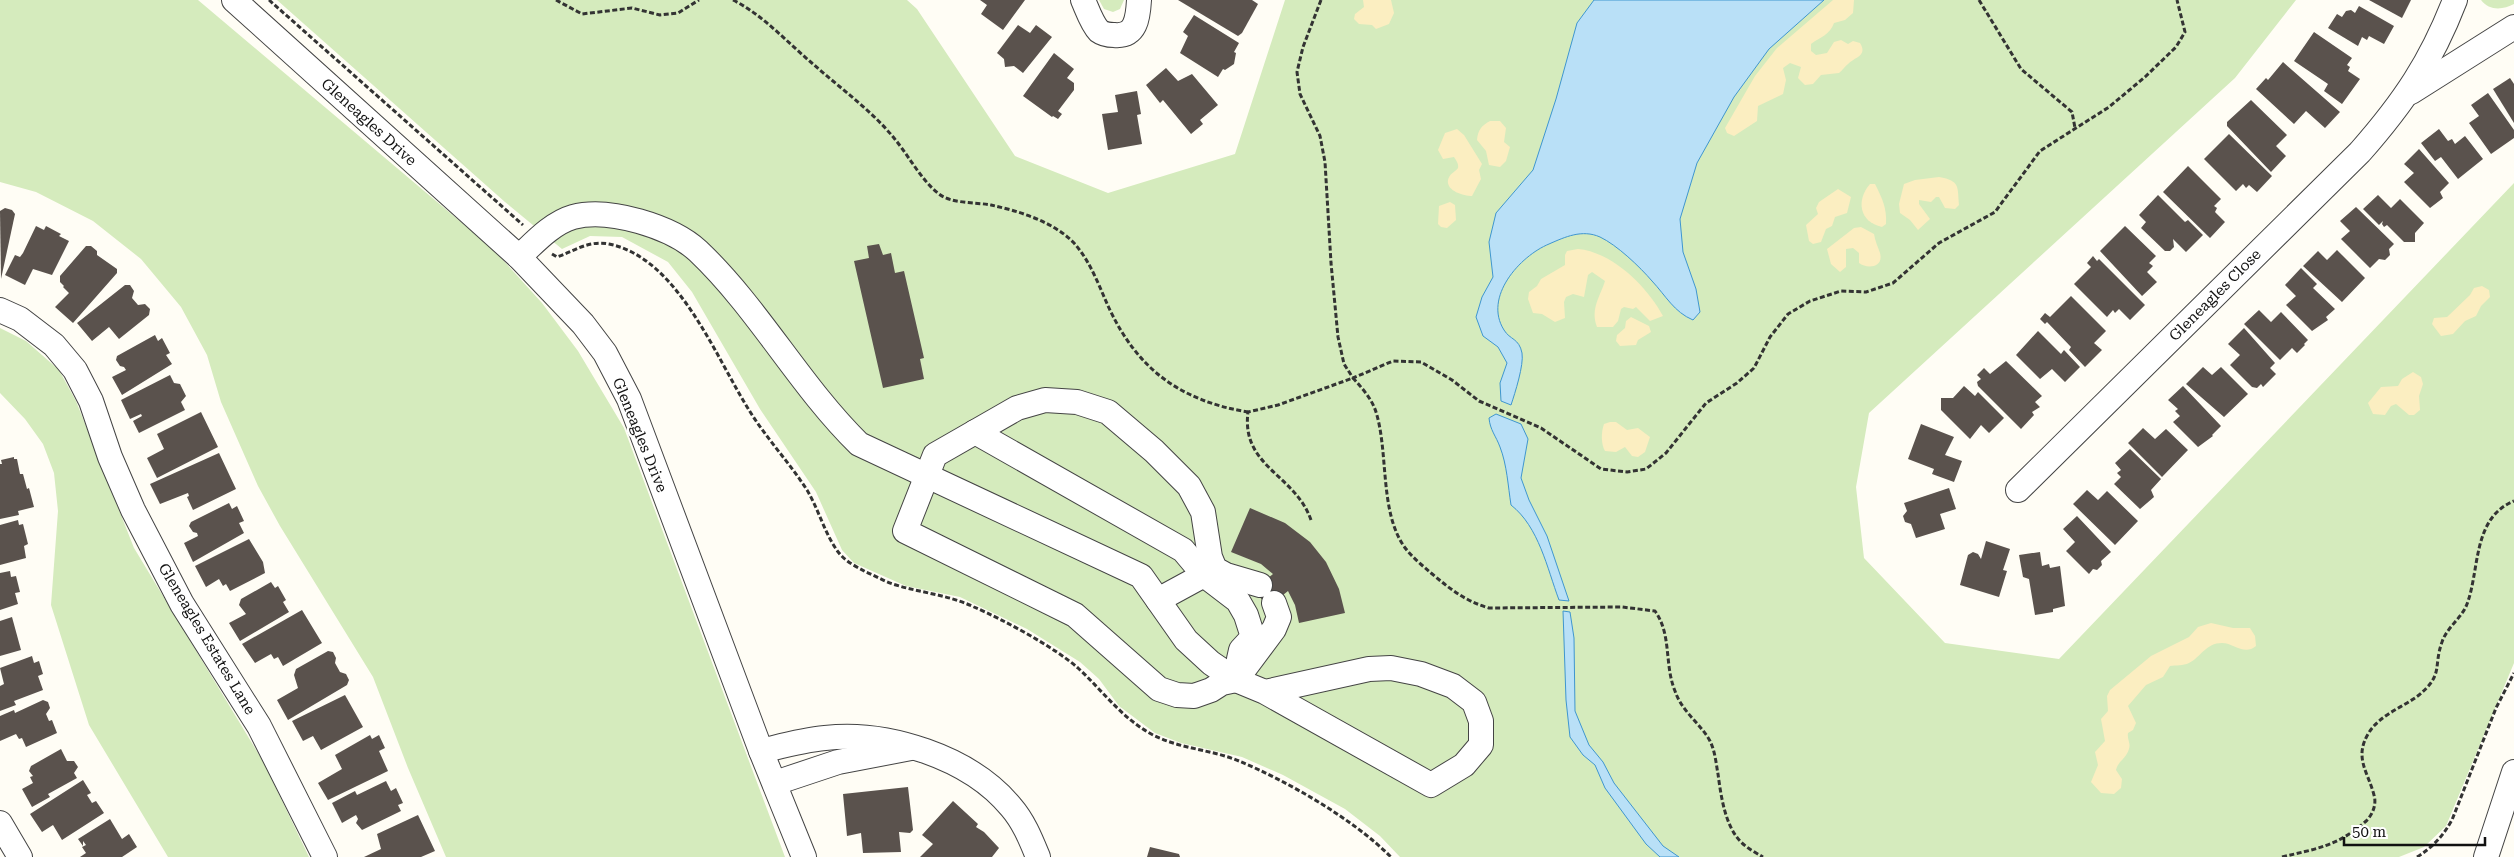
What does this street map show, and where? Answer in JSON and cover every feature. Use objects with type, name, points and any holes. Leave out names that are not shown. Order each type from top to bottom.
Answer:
[{"type":"street","name":"Gleneagles Drive","points":[[234,0],[519,257],[583,324],[605,353],[629,399],[761,751],[804,857]]},
{"type":"street","points":[[1083,0],[1099,31],[1120,36],[1129,33],[1134,28],[1139,0]]},
{"type":"street","name":"Gleneagles Close","points":[[2018,490],[2360,152],[2408,94],[2443,32],[2455,0]]},
{"type":"street","name":"Gleneagles Close","points":[[2408,94],[2514,27]]},
{"type":"street","points":[[519,257],[537,239],[573,217],[602,215],[629,218],[660,228],[697,250],[746,303],[830,416],[859,444],[1141,576],[1186,640],[1211,663],[1236,680],[1265,692],[1431,785],[1464,765],[1480,745],[1481,721],[1474,702],[1454,686],[1421,674],[1390,668],[1369,669],[1265,692]]},
{"type":"street","name":"Gleneagles Estates Lane","points":[[0,310],[20,319],[54,345],[74,370],[90,401],[110,457],[133,510],[182,604],[259,726],[325,857]]},
{"type":"street","points":[[1158,600],[1209,572],[1226,575],[1267,594],[1279,617],[1274,629],[1236,680],[1222,683],[1212,690],[1194,696],[1177,695],[1158,689],[1075,616],[905,531],[935,455],[1017,408],[1045,400],[1077,402],[1108,412],[1154,451],[1189,486],[1203,512],[1210,557],[1209,572]]},
{"type":"street","points":[[975,432],[1183,550],[1209,572],[1238,601],[1246,615],[1253,637],[1241,650],[1236,680]]},
{"type":"street","points":[[761,751],[824,738],[844,736],[885,739],[956,763],[991,787],[1011,806],[1025,827],[1038,857]]},
{"type":"street","points":[[775,783],[838,762],[911,748]]},
{"type":"street","points":[[2486,857],[2514,772]]},
{"type":"street","points":[[0,823],[20,857]]},
{"type":"path","points":[[269,0],[481,187],[557,257],[583,245],[594,243],[613,245],[639,257],[665,276],[685,302],[750,412],[808,491],[839,554],[853,565],[892,584],[925,593],[941,594],[974,607],[1022,632],[1075,666],[1116,709],[1156,737],[1238,760],[1342,816],[1373,839],[1391,857]]},
{"type":"path","points":[[556,0],[582,14],[632,8],[660,15],[678,13],[699,0]]},
{"type":"path","points":[[733,0],[768,25],[861,106],[893,137],[920,174],[940,195],[1019,213],[1046,224],[1072,242],[1088,264],[1120,332],[1137,355],[1191,397],[1220,407],[1248,412],[1278,405],[1353,378],[1393,361],[1422,362],[1452,380],[1478,400],[1541,428],[1601,468],[1627,472],[1646,469],[1666,454],[1706,403],[1737,383],[1754,368],[1770,337],[1788,314],[1810,301],[1841,291],[1866,292],[1893,283],[1938,243],[1995,212],[2040,151],[2109,107],[2145,77],[2176,47],[2185,32],[2176,0]]},
{"type":"path","points":[[1321,0],[1303,47],[1297,72],[1300,94],[1320,136],[1325,162],[1338,337],[1344,364],[1367,394],[1376,411],[1390,511],[1398,534],[1406,549],[1454,593],[1470,602],[1489,608],[1581,606],[1656,610],[1667,633],[1670,675],[1675,692],[1685,710],[1710,739],[1715,754],[1725,808],[1733,831],[1741,843],[1763,857]]},
{"type":"path","points":[[1979,0],[2021,69],[2072,112],[2075,128]]},
{"type":"path","points":[[1248,412],[1246,428],[1250,444],[1261,459],[1306,505],[1311,520]]},
{"type":"path","points":[[2282,857],[2322,848],[2342,840],[2369,818],[2374,809],[2375,797],[2360,757],[2368,733],[2378,722],[2418,695],[2436,678],[2442,642],[2467,606],[2475,562],[2485,531],[2498,512],[2514,501]]},
{"type":"path","points":[[2417,857],[2428,850],[2444,835],[2452,820],[2496,708],[2514,672]]},
{"type":"green space","points":[[0,0],[198,0],[494,250],[542,303],[578,351],[624,428],[785,857],[446,857],[408,768],[373,677],[280,526],[258,486],[221,402],[207,355],[181,307],[141,259],[93,221],[36,192],[0,182]]},
{"type":"green space","points":[[277,0],[907,0],[917,9],[1015,156],[1108,193],[1235,154],[1285,0],[2296,0],[2235,78],[1869,413],[1856,487],[1864,558],[1945,643],[2059,659],[2514,183],[2514,663],[2446,826],[2424,847],[2399,857],[1400,857],[1380,836],[1345,809],[1283,775],[1242,757],[1181,743],[1155,733],[1119,706],[1099,679],[1080,662],[1027,629],[960,597],[906,586],[854,563],[842,550],[816,492],[760,409],[692,292],[668,262],[622,237],[590,236],[562,249],[505,202]]},
{"type":"green space","points":[[1099,0],[1124,0],[1120,9],[1113,12],[1104,9]]},
{"type":"green space","points":[[2481,0],[2514,0],[2514,4],[2492,8]]},
{"type":"green space","points":[[0,328],[26,341],[59,370],[76,401],[134,548],[264,763],[309,857],[168,857],[89,725],[51,605],[58,511],[54,473],[43,444],[25,419],[0,393]]},
{"type":"sand","points":[[1363,0],[1391,0],[1394,13],[1389,24],[1376,29],[1372,25],[1359,24],[1354,19],[1355,14],[1364,7]]},
{"type":"sand","points":[[1833,0],[1854,0],[1853,13],[1845,20],[1834,23],[1827,33],[1811,44],[1811,51],[1816,55],[1827,53],[1834,42],[1841,40],[1848,44],[1853,41],[1860,43],[1862,54],[1839,73],[1821,75],[1813,84],[1805,85],[1798,78],[1801,67],[1790,63],[1783,68],[1786,80],[1783,94],[1758,106],[1757,121],[1734,136],[1727,133],[1725,128],[1755,76],[1777,48]]},
{"type":"sand","points":[[1490,121],[1500,121],[1506,128],[1504,142],[1510,147],[1506,161],[1500,167],[1489,165],[1486,151],[1477,140],[1480,129]]},
{"type":"sand","points":[[1457,129],[1464,135],[1482,164],[1479,170],[1481,179],[1472,196],[1460,194],[1450,187],[1448,180],[1458,168],[1458,164],[1454,157],[1443,159],[1438,150],[1445,133]]},
{"type":"sand","points":[[1939,177],[1954,183],[1958,189],[1959,205],[1955,209],[1945,208],[1939,197],[1936,197],[1931,202],[1919,200],[1919,204],[1930,219],[1918,230],[1910,220],[1900,213],[1899,204],[1904,184],[1915,180]]},
{"type":"sand","points":[[1870,184],[1875,184],[1886,213],[1886,224],[1882,227],[1868,220],[1862,210],[1863,197]]},
{"type":"sand","points":[[1838,189],[1851,197],[1847,213],[1835,217],[1832,226],[1826,229],[1821,242],[1813,244],[1809,241],[1806,225],[1818,214],[1816,208],[1819,202]]},
{"type":"sand","points":[[1450,202],[1455,205],[1456,220],[1447,228],[1441,227],[1438,224],[1439,206]]},
{"type":"sand","points":[[1861,227],[1874,234],[1880,253],[1880,262],[1874,266],[1862,265],[1859,263],[1859,253],[1853,248],[1846,249],[1846,267],[1840,272],[1831,264],[1827,249],[1854,228]]},
{"type":"sand","points":[[1578,249],[1603,257],[1627,272],[1648,293],[1663,316],[1650,321],[1636,307],[1633,309],[1624,307],[1621,309],[1618,321],[1613,327],[1597,327],[1595,321],[1596,303],[1605,281],[1592,272],[1588,275],[1584,297],[1573,294],[1566,297],[1564,302],[1565,318],[1555,322],[1542,314],[1533,313],[1528,299],[1529,292],[1537,286],[1541,279],[1565,265],[1567,251]]},
{"type":"sand","points":[[2482,286],[2489,290],[2490,297],[2481,306],[2476,316],[2465,321],[2453,334],[2441,336],[2432,324],[2434,318],[2447,317],[2470,295],[2474,288]]},
{"type":"sand","points":[[1631,317],[1649,326],[1651,332],[1638,340],[1636,345],[1620,346],[1616,341],[1617,335],[1625,328],[1626,321]]},
{"type":"sand","points":[[2413,372],[2421,377],[2423,384],[2419,396],[2420,410],[2414,415],[2409,415],[2396,404],[2391,406],[2385,415],[2373,414],[2368,403],[2381,387],[2398,386],[2402,379]]},
{"type":"sand","points":[[1616,422],[1627,430],[1638,428],[1650,437],[1645,452],[1638,457],[1632,456],[1625,447],[1616,452],[1605,451],[1602,431],[1604,424]]},
{"type":"sand","points":[[2211,623],[2233,628],[2250,628],[2255,636],[2256,646],[2247,650],[2222,643],[2212,645],[2189,663],[2170,666],[2163,677],[2146,685],[2128,706],[2136,723],[2133,730],[2128,733],[2130,745],[2128,752],[2118,764],[2116,770],[2122,779],[2121,788],[2114,794],[2101,793],[2091,782],[2098,765],[2095,752],[2105,741],[2101,719],[2108,711],[2107,696],[2110,690],[2151,656],[2189,637],[2198,627]]},
{"type":"water","points":[[1594,0],[1824,0],[1769,49],[1734,97],[1697,163],[1680,219],[1683,252],[1696,289],[1700,312],[1693,320],[1686,317],[1635,263],[1614,245],[1600,237],[1580,234],[1549,244],[1527,258],[1516,268],[1501,291],[1498,304],[1499,317],[1504,330],[1519,344],[1522,353],[1520,372],[1511,405],[1501,401],[1500,383],[1507,363],[1498,347],[1483,336],[1476,317],[1482,297],[1493,277],[1489,242],[1496,213],[1533,170],[1556,99],[1577,23]]},
{"type":"water","points":[[1496,414],[1521,424],[1528,439],[1521,478],[1529,500],[1547,536],[1569,601],[1559,600],[1535,536],[1521,514],[1511,505],[1504,461],[1489,418]]},
{"type":"water","points":[[1563,611],[1570,612],[1574,638],[1575,711],[1589,745],[1603,762],[1614,783],[1663,846],[1679,857],[1660,857],[1646,844],[1605,788],[1595,765],[1583,755],[1570,737],[1566,700]]},
{"type":"building","points":[[980,0],[1025,0],[1003,30],[981,14],[987,5]]},
{"type":"building","points":[[1178,0],[1252,0],[1258,4],[1242,33],[1238,36]]},
{"type":"building","points":[[2369,0],[2411,0],[2402,18]]},
{"type":"building","points":[[2359,6],[2394,26],[2384,44],[2369,36],[2367,40],[2362,37],[2358,46],[2328,28],[2337,14],[2342,17],[2346,11],[2351,10],[2355,13]]},
{"type":"building","points":[[1194,15],[1239,43],[1234,52],[1236,53],[1234,64],[1225,70],[1223,69],[1218,77],[1180,53],[1188,36],[1183,32]]},
{"type":"building","points":[[1018,25],[1030,33],[1036,25],[1052,37],[1023,73],[1014,66],[1005,67],[1004,59],[997,53]]},
{"type":"building","points":[[2314,32],[2352,58],[2347,65],[2350,67],[2348,71],[2360,79],[2342,104],[2324,91],[2328,84],[2294,61]]},
{"type":"building","points":[[1054,53],[1074,69],[1067,78],[1074,83],[1074,90],[1058,111],[1062,114],[1058,119],[1052,117],[1023,96]]},
{"type":"building","points":[[2283,62],[2340,112],[2325,128],[2306,111],[2294,124],[2256,89],[2266,78],[2268,80]]},
{"type":"building","points":[[1166,68],[1178,81],[1192,74],[1218,105],[1200,120],[1203,124],[1191,134],[1163,100],[1160,103],[1146,85]]},
{"type":"building","points":[[2510,78],[2514,84],[2514,123],[2493,89]]},
{"type":"building","points":[[1137,91],[1141,114],[1137,115],[1142,144],[1108,150],[1102,114],[1118,112],[1115,95]]},
{"type":"building","points":[[2488,93],[2514,130],[2514,138],[2491,154],[2469,123],[2479,116],[2471,105]]},
{"type":"building","points":[[2251,100],[2287,135],[2276,146],[2286,156],[2271,172],[2227,126],[2227,122]]},
{"type":"building","points":[[2439,129],[2448,141],[2452,139],[2455,144],[2465,136],[2483,159],[2458,179],[2441,157],[2435,161],[2421,143]]},
{"type":"building","points":[[2229,134],[2272,176],[2257,192],[2249,185],[2246,188],[2243,184],[2236,191],[2204,159]]},
{"type":"building","points":[[2419,149],[2449,183],[2440,192],[2443,198],[2430,208],[2404,182],[2414,173],[2404,164]]},
{"type":"building","points":[[2188,166],[2221,199],[2214,206],[2217,208],[2215,212],[2225,222],[2210,238],[2163,192]]},
{"type":"building","points":[[2158,195],[2185,222],[2188,220],[2203,235],[2186,252],[2173,239],[2174,247],[2170,251],[2165,251],[2141,228],[2146,222],[2139,215]]},
{"type":"building","points":[[2378,195],[2391,208],[2400,199],[2424,223],[2415,233],[2415,242],[2404,242],[2387,225],[2384,227],[2383,221],[2379,225],[2363,209]]},
{"type":"building","points":[[2356,207],[2394,244],[2389,249],[2390,255],[2385,260],[2379,259],[2370,268],[2341,239],[2350,231],[2340,221]]},
{"type":"building","points":[[5,208],[12,210],[15,214],[1,279],[0,211]]},
{"type":"building","points":[[36,226],[44,230],[46,226],[69,241],[52,275],[33,269],[25,285],[5,275],[15,255],[20,257],[23,253]]},
{"type":"building","points":[[2125,226],[2156,256],[2149,263],[2153,266],[2147,272],[2157,282],[2142,296],[2100,251]]},
{"type":"building","points":[[879,244],[883,255],[891,253],[895,273],[904,271],[924,358],[920,359],[924,379],[883,388],[854,261],[869,258],[867,246]]},
{"type":"building","points":[[86,246],[91,246],[97,251],[97,255],[117,269],[117,273],[73,323],[55,307],[69,293],[60,282],[60,276]]},
{"type":"building","points":[[2337,250],[2365,278],[2342,302],[2303,266],[2318,251],[2327,260]]},
{"type":"building","points":[[2093,256],[2097,261],[2099,259],[2145,305],[2130,320],[2119,309],[2115,313],[2113,310],[2107,317],[2074,284],[2091,267],[2087,263]]},
{"type":"building","points":[[2301,268],[2317,284],[2313,288],[2335,309],[2326,317],[2328,320],[2312,331],[2286,305],[2296,296],[2285,285]]},
{"type":"building","points":[[125,285],[130,285],[134,291],[132,298],[138,305],[145,304],[150,309],[149,315],[119,339],[109,327],[92,341],[77,323]]},
{"type":"building","points":[[2071,296],[2106,331],[2094,343],[2102,350],[2085,367],[2069,350],[2071,347],[2047,322],[2045,324],[2040,319],[2045,313],[2050,317]]},
{"type":"building","points":[[2259,310],[2271,322],[2281,312],[2308,340],[2305,345],[2297,353],[2292,348],[2280,360],[2244,324]]},
{"type":"building","points":[[2244,328],[2275,363],[2270,368],[2276,374],[2263,387],[2261,384],[2257,388],[2252,387],[2230,365],[2240,355],[2228,344]]},
{"type":"building","points":[[2038,331],[2061,354],[2064,350],[2080,367],[2065,382],[2052,369],[2040,379],[2016,355]]},
{"type":"building","points":[[155,335],[158,341],[162,338],[170,353],[166,355],[172,364],[122,395],[112,377],[126,370],[116,360],[117,356]]},
{"type":"building","points":[[2006,361],[2042,396],[2035,402],[2040,407],[2032,412],[2034,415],[2021,429],[1978,386],[1977,382],[1981,379],[1977,375],[1984,368],[1990,374]]},
{"type":"building","points":[[2203,367],[2212,375],[2221,367],[2248,394],[2224,417],[2186,384]]},
{"type":"building","points":[[170,375],[174,383],[180,384],[186,396],[181,402],[185,410],[139,433],[133,421],[142,416],[141,414],[130,419],[121,400]]},
{"type":"building","points":[[1964,386],[1975,396],[1978,392],[2004,418],[1989,433],[1981,425],[1970,439],[1941,410],[1941,398],[1953,398]]},
{"type":"building","points":[[2183,386],[2221,426],[2213,436],[2198,447],[2173,422],[2180,416],[2175,411],[2178,409],[2168,400]]},
{"type":"building","points":[[201,412],[218,447],[157,478],[147,458],[164,449],[157,434]]},
{"type":"building","points":[[1921,424],[1954,437],[1945,455],[1962,461],[1954,482],[1932,474],[1934,469],[1908,459]]},
{"type":"building","points":[[2143,428],[2155,439],[2166,429],[2188,450],[2162,477],[2128,443]]},
{"type":"building","points":[[2130,449],[2161,479],[2151,490],[2154,497],[2140,509],[2114,484],[2121,477],[2117,473],[2121,470],[2115,463]]},
{"type":"building","points":[[219,453],[236,489],[193,510],[187,497],[189,496],[188,493],[160,504],[150,484]]},
{"type":"building","points":[[14,457],[14,459],[17,459],[20,474],[23,474],[27,489],[29,488],[34,507],[18,511],[19,515],[0,519],[0,464],[2,464],[1,460]]},
{"type":"building","points":[[1949,488],[1956,509],[1940,514],[1945,529],[1916,538],[1911,524],[1905,522],[1903,516],[1907,511],[1904,503]]},
{"type":"building","points":[[2087,490],[2098,500],[2107,491],[2138,521],[2115,545],[2073,504]]},
{"type":"building","points":[[229,503],[232,509],[237,506],[244,521],[239,523],[244,533],[193,562],[184,543],[198,536],[189,526],[191,522]]},
{"type":"building","points":[[1250,508],[1285,523],[1310,542],[1326,562],[1339,589],[1345,613],[1299,623],[1295,605],[1288,591],[1268,607],[1254,590],[1273,574],[1261,564],[1231,552]]},
{"type":"building","points":[[2077,516],[2111,552],[2101,561],[2102,565],[2097,570],[2093,569],[2089,574],[2066,551],[2075,542],[2063,529]]},
{"type":"building","points":[[18,520],[19,525],[23,524],[28,544],[24,546],[26,558],[0,565],[0,525]]},
{"type":"building","points":[[249,539],[263,562],[265,573],[230,591],[226,584],[223,586],[219,579],[206,587],[195,566]]},
{"type":"building","points":[[1986,541],[2010,549],[2003,570],[2007,571],[1999,597],[1960,585],[1968,555],[1973,552],[1978,554],[1981,559]]},
{"type":"building","points":[[2040,552],[2042,566],[2049,564],[2050,568],[2060,566],[2065,606],[2053,609],[2053,612],[2035,615],[2029,579],[2023,577],[2019,555]]},
{"type":"building","points":[[10,571],[11,577],[16,576],[20,592],[15,593],[18,604],[0,610],[0,573]]},
{"type":"building","points":[[271,582],[275,588],[278,586],[286,600],[283,602],[289,612],[240,641],[229,623],[246,614],[239,605],[241,599]]},
{"type":"building","points":[[302,610],[322,643],[283,666],[278,657],[274,659],[271,654],[255,663],[242,644]]},
{"type":"building","points":[[12,617],[21,650],[0,656],[0,621]]},
{"type":"building","points":[[328,651],[333,652],[336,658],[335,663],[340,672],[346,674],[349,680],[347,685],[288,720],[277,700],[298,688],[294,675],[296,669]]},
{"type":"building","points":[[32,656],[34,663],[39,661],[43,674],[38,676],[43,690],[14,701],[16,705],[0,711],[0,686],[4,684],[0,668]]},
{"type":"building","points":[[345,695],[363,727],[321,750],[313,736],[303,741],[292,721]]},
{"type":"building","points":[[43,700],[48,702],[50,708],[46,714],[49,721],[52,720],[57,733],[26,747],[22,738],[19,739],[16,734],[0,741],[0,716],[14,710],[15,713]]},
{"type":"building","points":[[370,735],[372,739],[379,735],[385,748],[379,751],[388,771],[328,800],[318,783],[342,769],[335,755]]},
{"type":"building","points":[[61,749],[67,761],[74,761],[78,767],[74,773],[77,778],[48,794],[50,797],[32,807],[22,789],[33,783],[30,777],[33,776],[29,771],[31,766]]},
{"type":"building","points":[[83,780],[91,793],[87,795],[92,803],[96,801],[104,813],[62,840],[53,825],[42,832],[30,814]]},
{"type":"building","points":[[386,781],[391,791],[396,788],[403,803],[398,805],[401,811],[362,830],[356,823],[358,819],[356,815],[342,823],[332,803],[355,791],[357,795]]},
{"type":"building","points":[[908,787],[913,830],[910,833],[899,832],[901,852],[863,853],[861,833],[847,836],[843,794]]},
{"type":"building","points":[[953,801],[978,824],[976,827],[984,832],[999,848],[992,857],[920,857],[933,844],[922,835]]},
{"type":"building","points":[[418,815],[435,851],[421,857],[364,857],[381,849],[377,834]]},
{"type":"building","points":[[110,819],[122,839],[129,834],[137,847],[122,857],[80,857],[86,853],[82,847],[86,845],[83,841],[83,846],[78,839]]},
{"type":"building","points":[[1150,847],[1179,854],[1180,857],[1147,857]]}]
